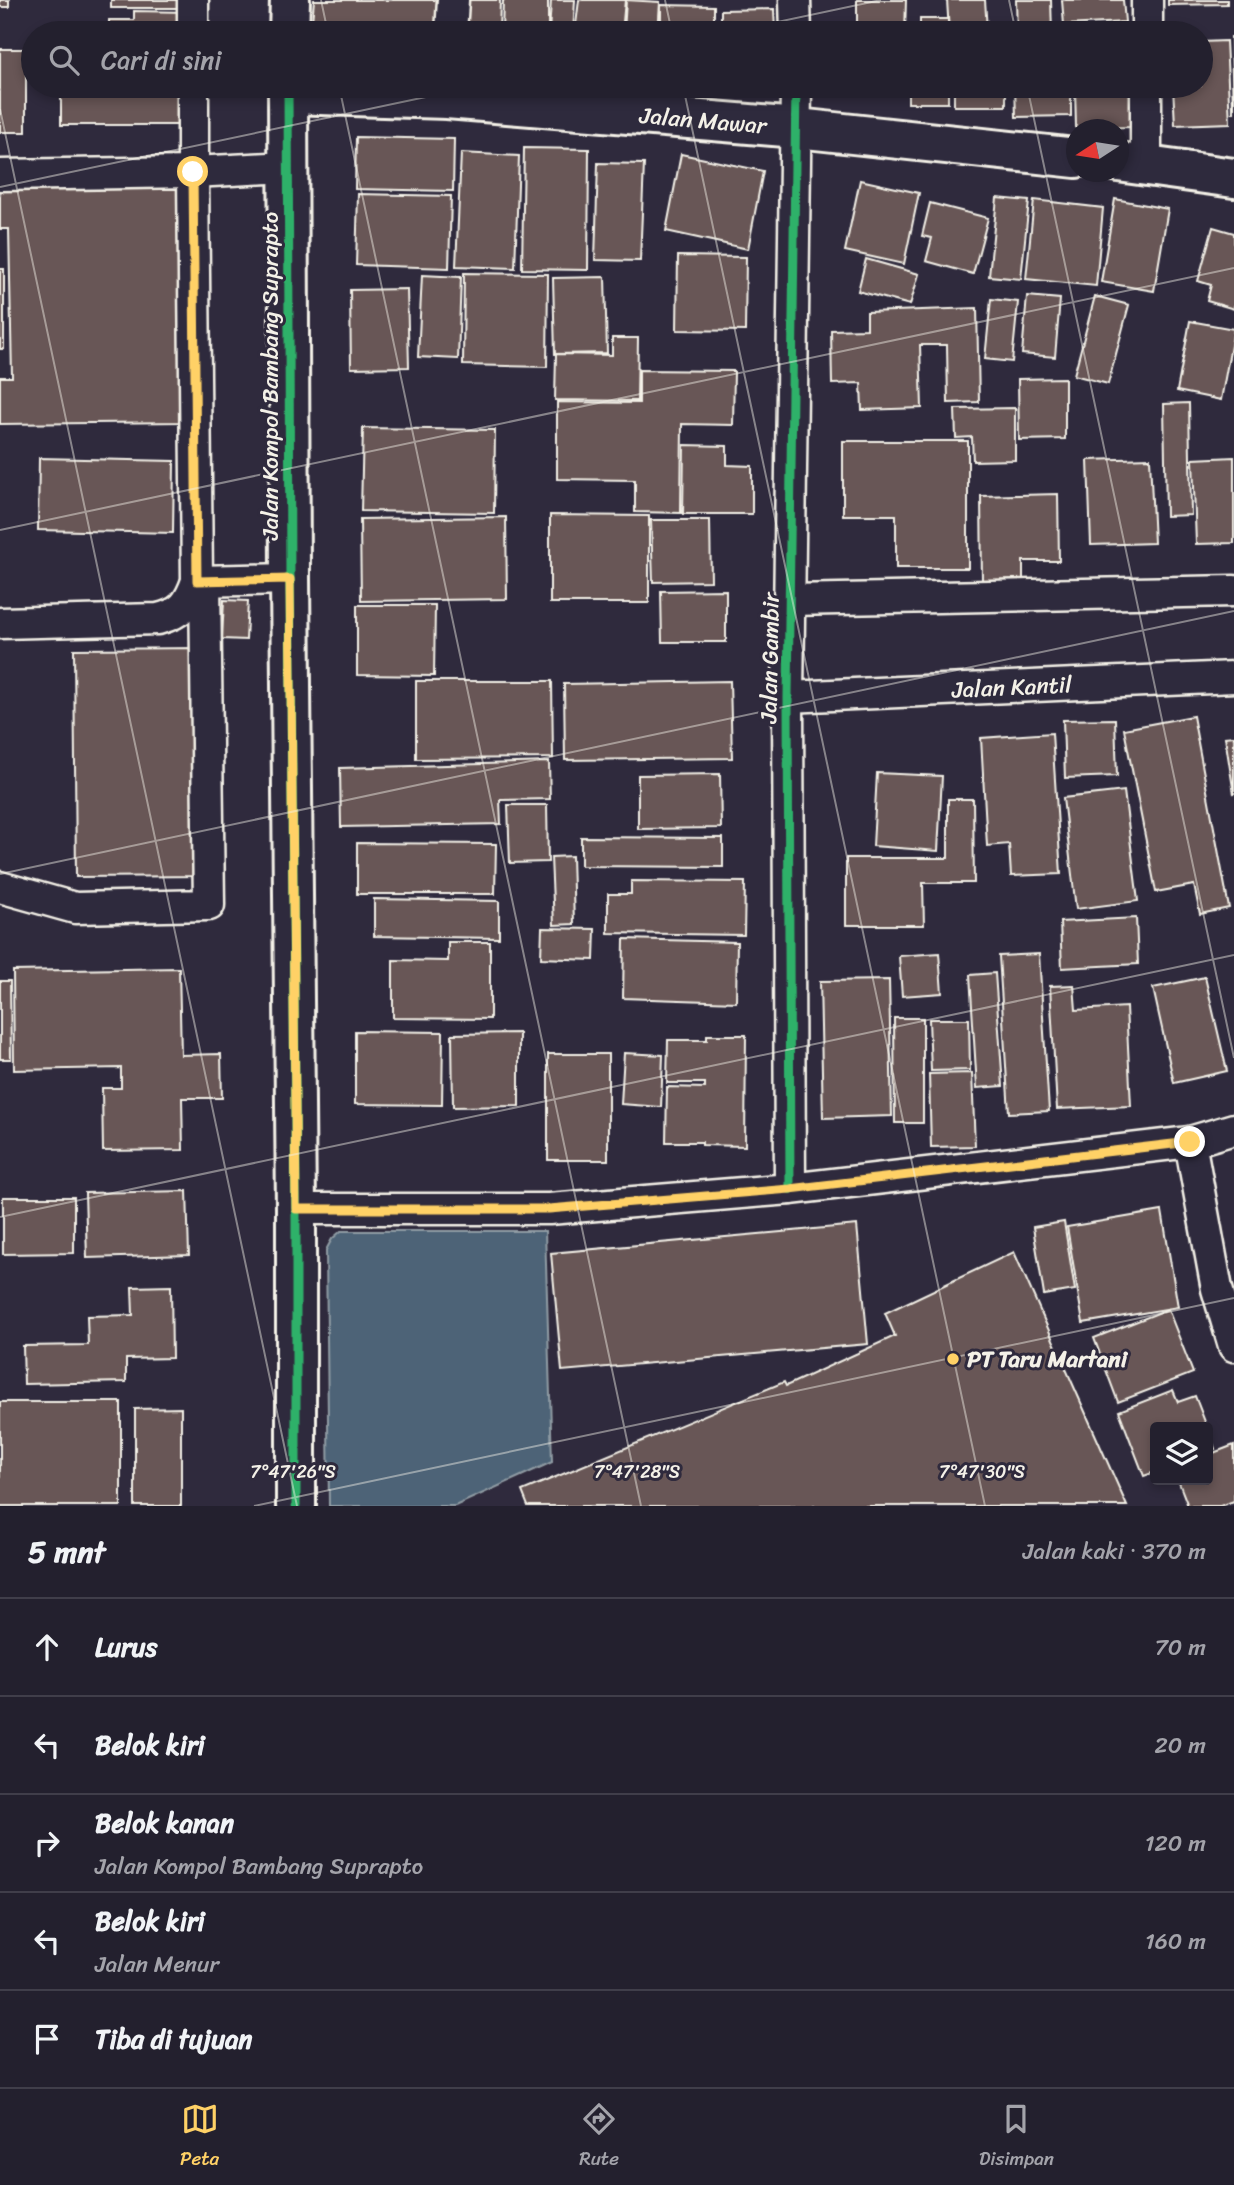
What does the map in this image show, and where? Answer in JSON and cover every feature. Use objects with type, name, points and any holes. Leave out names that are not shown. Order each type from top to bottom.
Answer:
[{"type":"street","points":[[193,0],[193,21]]},
{"type":"street","points":[[289,21],[290,0]]},
{"type":"street","points":[[452,21],[453,0]]},
{"type":"street","points":[[795,0],[796,21]]},
{"type":"street","points":[[1147,0],[1147,21]]},
{"type":"street","points":[[0,887],[75,908],[209,905],[193,98]]},
{"type":"street","name":"Jalan Kompol Bambang Suprapto","points":[[288,98],[296,1506]]},
{"type":"street","name":"Jalan Mawar","points":[[506,98],[1066,157]]},
{"type":"street","name":"Jalan Gambir","points":[[790,1189],[788,697],[796,98]]},
{"type":"street","points":[[1144,98],[1132,164],[1234,178]]},
{"type":"street","points":[[0,175],[193,172],[288,167]]},
{"type":"street","points":[[201,581],[290,579]]},
{"type":"street","points":[[0,623],[158,619],[173,615],[185,607],[201,581]]},
{"type":"street","points":[[790,600],[1234,591]]},
{"type":"street","name":"Jalan Kantil","points":[[788,697],[1234,677]]},
{"type":"street","points":[[296,1209],[549,1209],[790,1189],[1190,1142],[1234,1129]]},
{"type":"street","points":[[1190,1142],[1217,1289],[1234,1346]]},
{"type":"water","points":[[341,1231],[545,1231],[552,1462],[455,1506],[329,1506],[326,1250],[332,1239]]},
{"type":"building","points":[[0,0],[9,0],[9,7],[0,7]]},
{"type":"building","points":[[111,0],[189,0],[189,8],[111,8]]},
{"type":"building","points":[[314,0],[445,0],[444,21],[312,21]]},
{"type":"building","points":[[457,0],[500,0],[499,21],[456,21]]},
{"type":"building","points":[[503,0],[548,0],[548,21],[502,21]]},
{"type":"building","points":[[551,0],[575,0],[574,21],[550,21]]},
{"type":"building","points":[[579,0],[625,0],[623,21],[576,21]]},
{"type":"building","points":[[626,0],[660,2],[659,21],[625,21]]},
{"type":"building","points":[[857,0],[906,0],[905,21],[857,21]]},
{"type":"building","points":[[947,0],[985,0],[986,21],[948,21]]},
{"type":"building","points":[[1016,0],[1051,0],[1052,21],[1017,21]]},
{"type":"building","points":[[1062,0],[1123,0],[1125,21],[1064,21]]},
{"type":"building","points":[[1168,0],[1227,0],[1227,4],[1168,5]]},
{"type":"building","points":[[661,5],[714,6],[714,21],[661,21]]},
{"type":"building","points":[[774,9],[774,21],[721,21],[721,10]]},
{"type":"building","points":[[134,11],[188,12],[188,21],[109,21],[134,20]]},
{"type":"building","points":[[920,19],[948,19],[948,21]]},
{"type":"building","points":[[1231,37],[1234,37],[1234,112],[1233,112]]},
{"type":"building","points":[[1226,41],[1230,123],[1175,125],[1174,98],[1213,98],[1213,42]]},
{"type":"building","points":[[0,49],[21,49],[21,98],[26,98],[26,132],[0,132]]},
{"type":"building","points":[[61,98],[188,98],[189,125],[61,125]]},
{"type":"building","points":[[908,98],[948,98],[948,103],[908,103]]},
{"type":"building","points":[[954,98],[1006,98],[1006,106],[954,106]]},
{"type":"building","points":[[1015,98],[1071,98],[1071,116],[1016,117]]},
{"type":"building","points":[[1075,98],[1134,98],[1134,127],[1129,127],[1129,119],[1076,119]]},
{"type":"building","points":[[356,137],[454,139],[453,191],[355,189]]},
{"type":"building","points":[[524,148],[589,149],[588,270],[522,269]]},
{"type":"building","points":[[461,153],[519,156],[515,268],[456,266]]},
{"type":"building","points":[[681,154],[763,171],[748,249],[666,231]]},
{"type":"building","points":[[598,163],[644,164],[640,261],[595,260]]},
{"type":"building","points":[[860,180],[919,193],[904,264],[845,251]]},
{"type":"building","points":[[180,181],[184,422],[0,424],[0,377],[12,377],[9,229],[0,229],[0,183]]},
{"type":"building","points":[[358,194],[451,196],[449,268],[356,265]]},
{"type":"building","points":[[997,198],[1029,201],[1021,279],[989,276]]},
{"type":"building","points":[[1115,199],[1168,209],[1154,291],[1101,282]]},
{"type":"building","points":[[1034,200],[1103,208],[1096,286],[1026,279]]},
{"type":"building","points":[[930,203],[988,218],[973,274],[926,261],[932,238],[922,236]]},
{"type":"building","points":[[1213,227],[1234,233],[1234,309],[1207,301],[1211,285],[1198,281]]},
{"type":"building","points":[[678,256],[746,257],[745,331],[677,330]]},
{"type":"building","points":[[866,259],[919,274],[910,305],[858,291]]},
{"type":"building","points":[[0,269],[4,269],[4,349],[0,349]]},
{"type":"building","points":[[464,273],[548,274],[547,367],[463,365]]},
{"type":"building","points":[[422,275],[461,277],[458,359],[418,357]]},
{"type":"building","points":[[605,277],[607,353],[555,354],[553,278]]},
{"type":"building","points":[[407,289],[409,367],[351,368],[350,290]]},
{"type":"building","points":[[1027,296],[1060,299],[1055,357],[1022,354]]},
{"type":"building","points":[[1095,296],[1129,305],[1108,384],[1074,375]]},
{"type":"building","points":[[991,299],[1018,302],[1012,362],[985,359]]},
{"type":"building","points":[[977,308],[979,402],[948,403],[947,345],[920,345],[922,408],[862,410],[861,383],[832,384],[831,330],[867,329],[867,312]]},
{"type":"building","points":[[1190,321],[1234,329],[1221,400],[1177,391]]},
{"type":"building","points":[[612,338],[638,338],[637,401],[555,400],[556,354],[612,355]]},
{"type":"building","points":[[639,370],[734,371],[733,425],[682,424],[681,513],[635,512],[635,480],[557,479],[557,402],[639,403]]},
{"type":"building","points":[[1065,378],[1065,439],[1019,440],[1018,379]]},
{"type":"building","points":[[1189,403],[1191,515],[1166,516],[1164,404]]},
{"type":"building","points":[[1015,408],[1015,460],[973,461],[972,437],[956,438],[955,409]]},
{"type":"building","points":[[363,428],[495,430],[494,513],[361,511]]},
{"type":"building","points":[[843,441],[968,441],[968,568],[896,568],[896,515],[843,515]]},
{"type":"building","points":[[684,445],[727,446],[727,465],[752,466],[752,514],[683,514]]},
{"type":"building","points":[[1234,457],[1234,543],[1196,544],[1193,459]]},
{"type":"building","points":[[39,458],[174,461],[173,533],[38,530]]},
{"type":"building","points":[[1150,458],[1154,543],[1091,545],[1088,460]]},
{"type":"building","points":[[1058,494],[1059,561],[1023,561],[1023,580],[982,581],[981,496]]},
{"type":"building","points":[[550,515],[649,516],[649,603],[550,603]]},
{"type":"building","points":[[506,517],[507,599],[361,601],[360,519]]},
{"type":"building","points":[[651,520],[710,520],[711,581],[653,582]]},
{"type":"building","points":[[726,590],[726,642],[662,642],[661,591]]},
{"type":"building","points":[[224,600],[248,601],[246,640],[222,639]]},
{"type":"building","points":[[357,605],[435,605],[434,676],[357,675]]},
{"type":"building","points":[[204,648],[207,876],[76,877],[74,649]]},
{"type":"building","points":[[416,681],[552,681],[553,758],[416,759]]},
{"type":"building","points":[[730,681],[732,758],[565,760],[564,684]]},
{"type":"building","points":[[1193,716],[1229,908],[1200,914],[1194,885],[1156,892],[1124,729]]},
{"type":"building","points":[[1115,719],[1117,776],[1065,778],[1063,720]]},
{"type":"building","points":[[1052,733],[1061,874],[1011,876],[1009,844],[987,846],[981,738]]},
{"type":"building","points":[[1234,736],[1234,794],[1225,737]]},
{"type":"building","points":[[549,762],[550,799],[500,800],[501,824],[341,827],[340,768]]},
{"type":"building","points":[[877,773],[942,776],[938,851],[873,846]]},
{"type":"building","points":[[720,774],[721,828],[638,829],[638,775]]},
{"type":"building","points":[[1124,791],[1138,901],[1076,909],[1063,798]]},
{"type":"building","points":[[948,799],[973,799],[974,883],[923,883],[924,925],[846,925],[846,858],[948,858]]},
{"type":"building","points":[[508,805],[547,805],[548,862],[510,863]]},
{"type":"building","points":[[581,837],[723,838],[723,867],[581,866]]},
{"type":"building","points":[[357,843],[496,844],[495,894],[357,894]]},
{"type":"building","points":[[572,856],[574,924],[554,925],[551,857]]},
{"type":"building","points":[[631,881],[745,882],[744,935],[608,933],[608,894],[631,894]]},
{"type":"building","points":[[374,899],[499,901],[499,938],[374,936]]},
{"type":"building","points":[[1136,918],[1138,964],[1062,968],[1060,922]]},
{"type":"building","points":[[542,928],[595,929],[594,960],[541,958]]},
{"type":"building","points":[[624,939],[737,942],[736,1002],[623,998]]},
{"type":"building","points":[[448,942],[490,942],[490,1019],[393,1018],[393,960],[448,961]]},
{"type":"building","points":[[939,953],[942,993],[902,996],[899,956]]},
{"type":"building","points":[[1039,954],[1049,1111],[1009,1113],[999,956]]},
{"type":"building","points":[[179,968],[181,1055],[221,1054],[222,1098],[182,1098],[183,1150],[103,1151],[102,1088],[121,1088],[121,1068],[14,1070],[13,971]]},
{"type":"building","points":[[995,973],[1003,1086],[977,1088],[970,975]]},
{"type":"building","points":[[1205,977],[1227,1071],[1174,1083],[1153,988]]},
{"type":"building","points":[[889,980],[892,1116],[823,1118],[820,981]]},
{"type":"building","points":[[0,981],[10,981],[11,1059],[0,1059]]},
{"type":"building","points":[[1074,985],[1076,1010],[1126,1007],[1131,1106],[1057,1109],[1050,986]]},
{"type":"building","points":[[894,1018],[923,1018],[923,1123],[895,1123]]},
{"type":"building","points":[[929,1019],[969,1019],[970,1070],[931,1071]]},
{"type":"building","points":[[355,1031],[443,1032],[442,1105],[355,1104]]},
{"type":"building","points":[[519,1033],[519,1106],[453,1107],[452,1034]]},
{"type":"building","points":[[707,1035],[746,1035],[745,1146],[666,1142],[667,1087],[705,1088],[705,1083],[667,1083],[668,1040],[707,1040]]},
{"type":"building","points":[[624,1053],[663,1055],[661,1107],[621,1104]]},
{"type":"building","points":[[548,1054],[608,1054],[608,1160],[548,1160]]},
{"type":"building","points":[[972,1073],[975,1146],[931,1147],[929,1074]]},
{"type":"building","points":[[187,1191],[189,1255],[87,1258],[85,1193]]},
{"type":"building","points":[[3,1197],[74,1197],[74,1253],[3,1254]]},
{"type":"building","points":[[1162,1211],[1178,1307],[1083,1323],[1067,1227]]},
{"type":"building","points":[[1064,1222],[1075,1290],[1044,1295],[1033,1227]]},
{"type":"building","points":[[857,1225],[868,1344],[562,1371],[551,1253]]},
{"type":"building","name":"PT Taru Martani","points":[[1014,1252],[1127,1506],[528,1506],[522,1491],[784,1382],[786,1386],[895,1336],[885,1313]]},
{"type":"building","points":[[171,1286],[172,1358],[126,1359],[126,1382],[24,1384],[23,1346],[88,1345],[87,1316],[133,1315],[132,1287]]},
{"type":"building","points":[[1168,1309],[1193,1373],[1118,1402],[1094,1338]]},
{"type":"building","points":[[1173,1390],[1178,1402],[1195,1396],[1205,1422],[1150,1422],[1150,1474],[1144,1476],[1119,1411]]},
{"type":"building","points":[[0,1402],[121,1402],[121,1506],[0,1506]]},
{"type":"building","points":[[181,1408],[181,1506],[135,1506],[135,1409]]},
{"type":"building","points":[[1234,1445],[1234,1501],[1220,1506],[1188,1506],[1180,1485],[1213,1485],[1213,1453]]},
{"type":"cycle path","points":[[288,98],[296,1506]]},
{"type":"cycle path","points":[[790,1189],[788,697],[796,98]]},
{"type":"place","name":"PT Taru Martani","points":[[953,1359]]},
{"type":"route","points":[[193,172],[197,581],[290,579],[296,1209],[549,1209],[790,1189],[1190,1142]]}]
